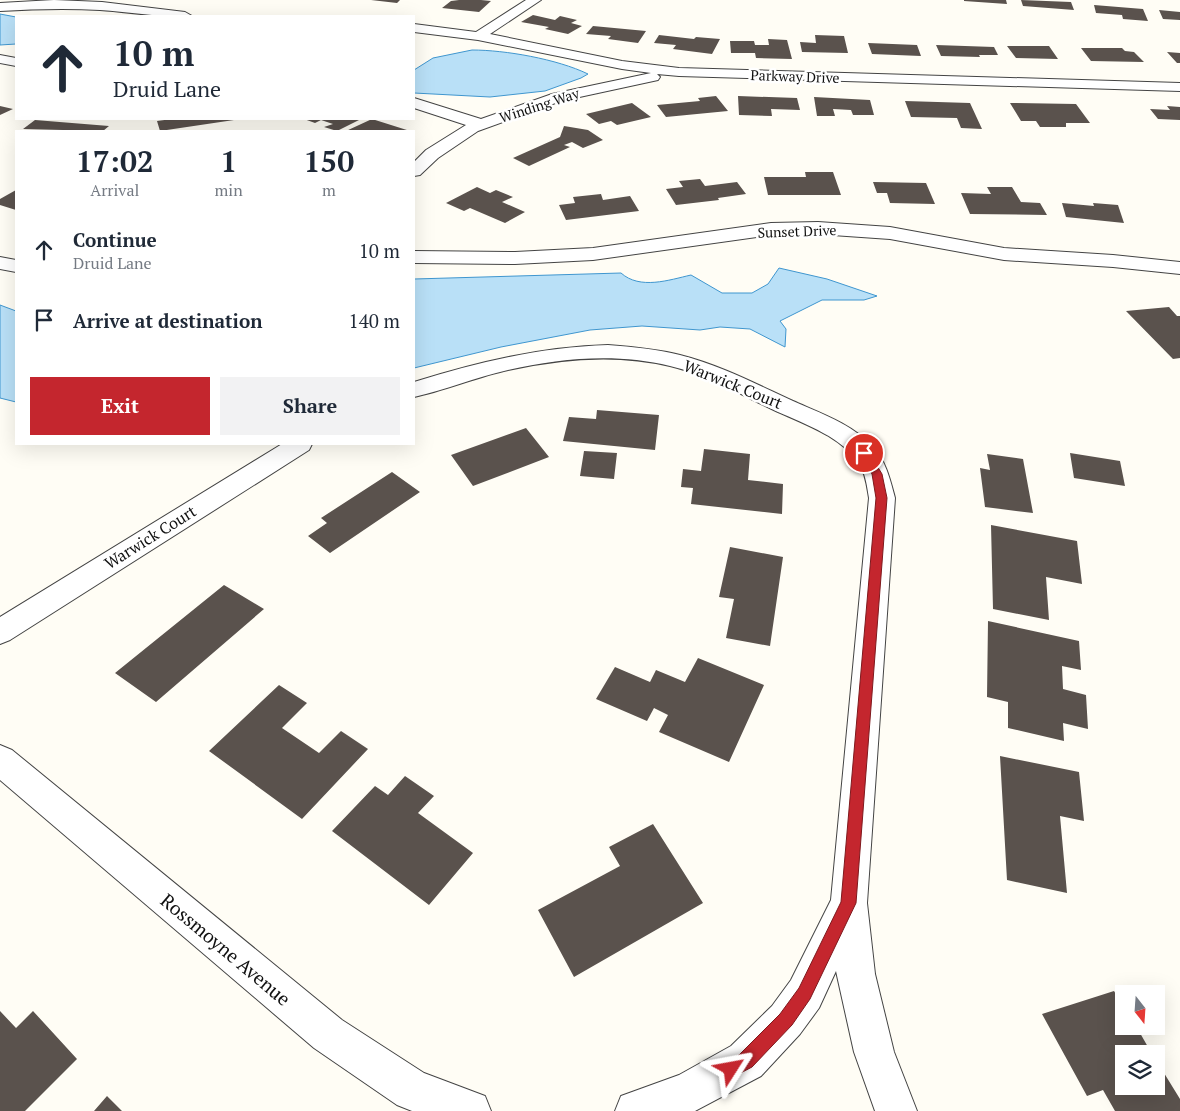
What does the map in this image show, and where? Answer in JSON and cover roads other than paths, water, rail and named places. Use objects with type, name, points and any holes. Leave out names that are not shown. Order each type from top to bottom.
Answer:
[{"type":"street","points":[[478,36],[535,0]]},
{"type":"street","points":[[0,7],[54,4],[92,5],[177,15]]},
{"type":"street","name":"Parkway Drive","points":[[415,28],[478,36],[622,65],[679,72],[1180,87]]},
{"type":"street","points":[[0,59],[15,62]]},
{"type":"street","name":"Winding Way","points":[[415,170],[432,154],[480,124],[557,97],[602,86],[679,72]]},
{"type":"street","points":[[415,103],[480,124]]},
{"type":"street","name":"Sunset Drive","points":[[415,257],[515,258],[593,254],[771,229],[818,228],[890,233],[1004,254],[1113,261],[1180,268]]},
{"type":"street","points":[[0,263],[15,266]]},
{"type":"street","name":"Warwick Court","points":[[415,390],[466,373],[530,359],[580,353],[644,355],[674,360],[712,372],[820,422],[850,441],[864,453],[877,474],[882,498],[849,903]]},
{"type":"street","name":"Warwick Court","points":[[0,632],[298,445]]},
{"type":"street","name":"Rossmoyne Avenue","points":[[0,760],[328,1034],[412,1090],[470,1111]]},
{"type":"street","points":[[637,1111],[688,1093],[746,1061],[786,1020],[805,994],[849,903]]},
{"type":"street","points":[[849,903],[856,974],[872,1042],[896,1111]]},
{"type":"water","points":[[0,14],[15,17],[15,44],[0,45]]},
{"type":"water","points":[[472,50],[500,52],[531,56],[588,74],[545,91],[490,97],[415,93],[415,69],[433,58]]},
{"type":"water","points":[[779,268],[827,279],[877,296],[864,300],[822,300],[780,321],[786,329],[785,347],[750,329],[720,327],[700,330],[642,326],[590,330],[501,347],[415,368],[415,279],[621,273],[637,281],[655,282],[691,275],[722,293],[752,293],[768,284]]},
{"type":"water","points":[[0,305],[15,311],[15,402],[0,398]]}]
